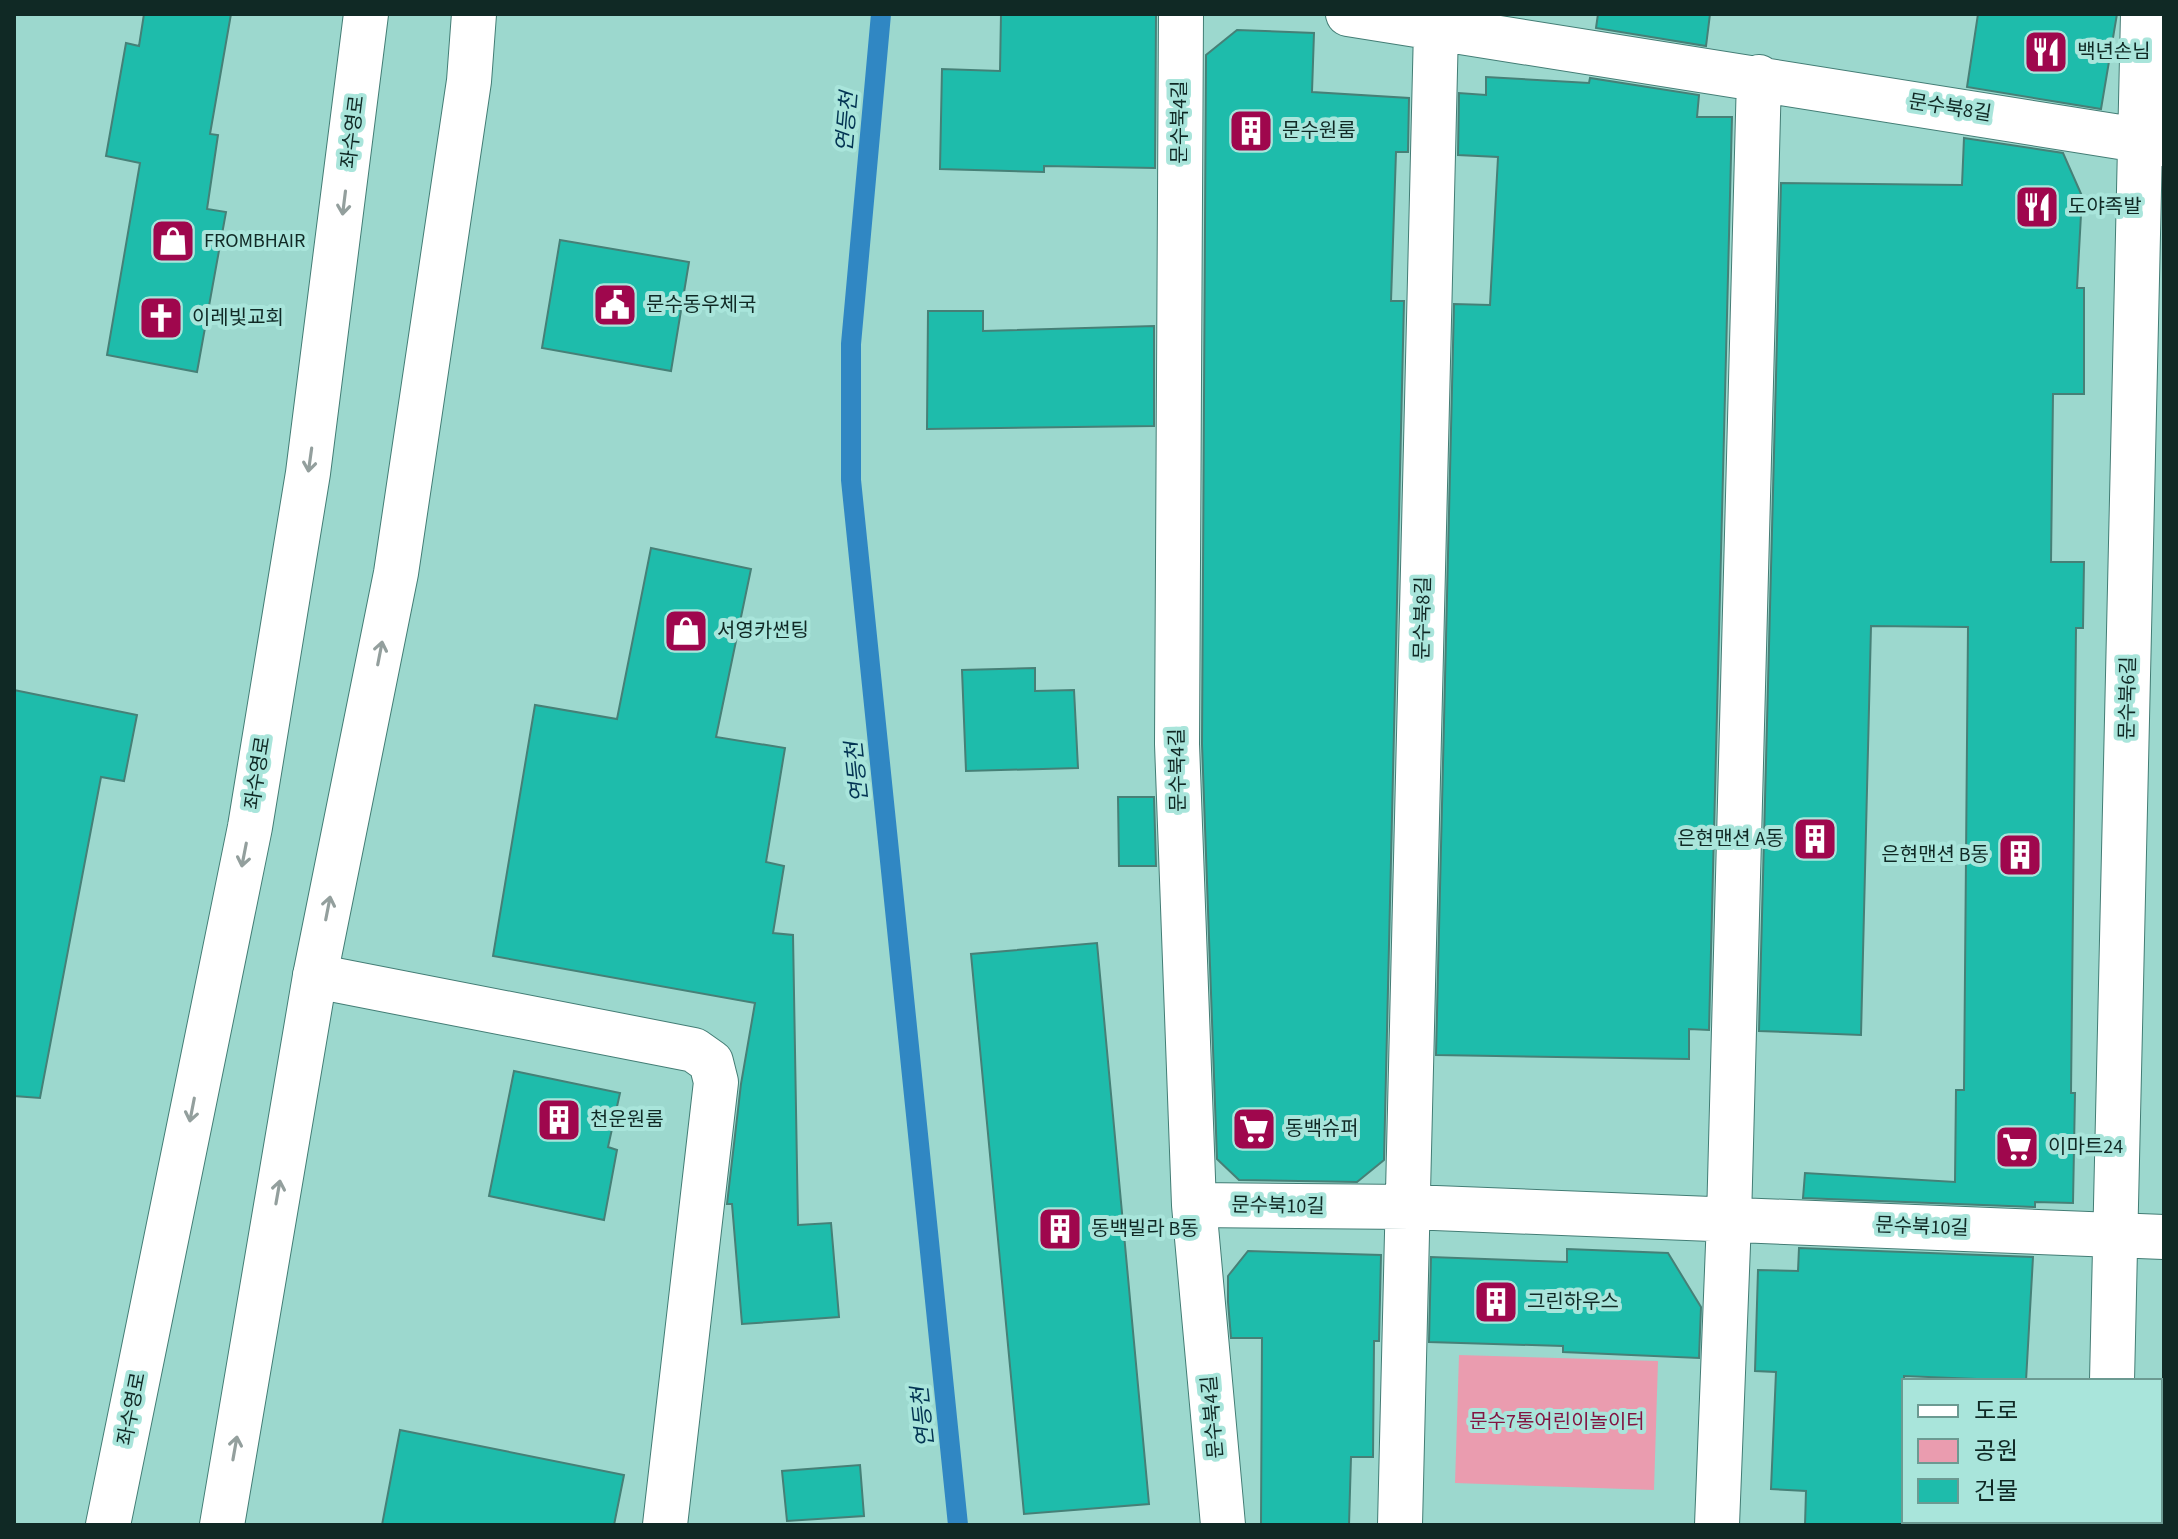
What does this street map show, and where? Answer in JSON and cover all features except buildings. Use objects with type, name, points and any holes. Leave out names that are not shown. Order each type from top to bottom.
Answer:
[{"type":"street","name":"좌수영로","points":[[108,1525],[252,812],[308,473],[366,14]]},
{"type":"street","points":[[222,1525],[315,976],[396,573],[469,81],[474,14]]},
{"type":"street","points":[[469,81],[491,14]]},
{"type":"street","name":"문수북4길","points":[[1181,14],[1177,744],[1194,1205],[1223,1525]]},
{"type":"street","name":"문수북8길","points":[[1348,14],[2152,141]]},
{"type":"street","name":"문수북6길","points":[[2112,1379],[2152,141],[2143,14]]},
{"type":"street","name":"문수북8길","points":[[1410,1207],[1436,29]]},
{"type":"street","points":[[1717,1525],[1729,1220],[1759,77]]},
{"type":"street","points":[[315,976],[694,1050],[711,1062],[716,1082],[665,1525]]},
{"type":"street","name":"문수북10길","points":[[1194,1205],[1410,1207],[2164,1237]]},
{"type":"street","points":[[1400,1525],[1410,1207]]},
{"type":"green space","name":"문수7통어린이놀이터","points":[[1459,1355],[1658,1361],[1654,1490],[1455,1483]]},
{"type":"waterway","name":"연등천","points":[[881,14],[851,344],[851,480],[958,1525]]},
{"type":"place","name":"백년손님","points":[[2046,52]]},
{"type":"place","name":"문수원룸","points":[[1251,131]]},
{"type":"place","name":"도야족발","points":[[2037,207]]},
{"type":"place","name":"FROMBHAIR","points":[[173,241]]},
{"type":"place","name":"문수동우체국","points":[[615,305]]},
{"type":"place","name":"이레빛교회","points":[[161,318]]},
{"type":"place","name":"서영카썬팅","points":[[686,631]]},
{"type":"place","name":"은현맨션 A동","points":[[1815,839]]},
{"type":"place","name":"은현맨션 B동","points":[[2020,855]]},
{"type":"place","name":"천운원룸","points":[[559,1120]]},
{"type":"place","name":"동백슈퍼","points":[[1254,1129]]},
{"type":"place","name":"이마트24","points":[[2017,1147]]},
{"type":"place","name":"동백빌라 B동","points":[[1060,1229]]},
{"type":"place","name":"그린하우스","points":[[1496,1302]]}]
